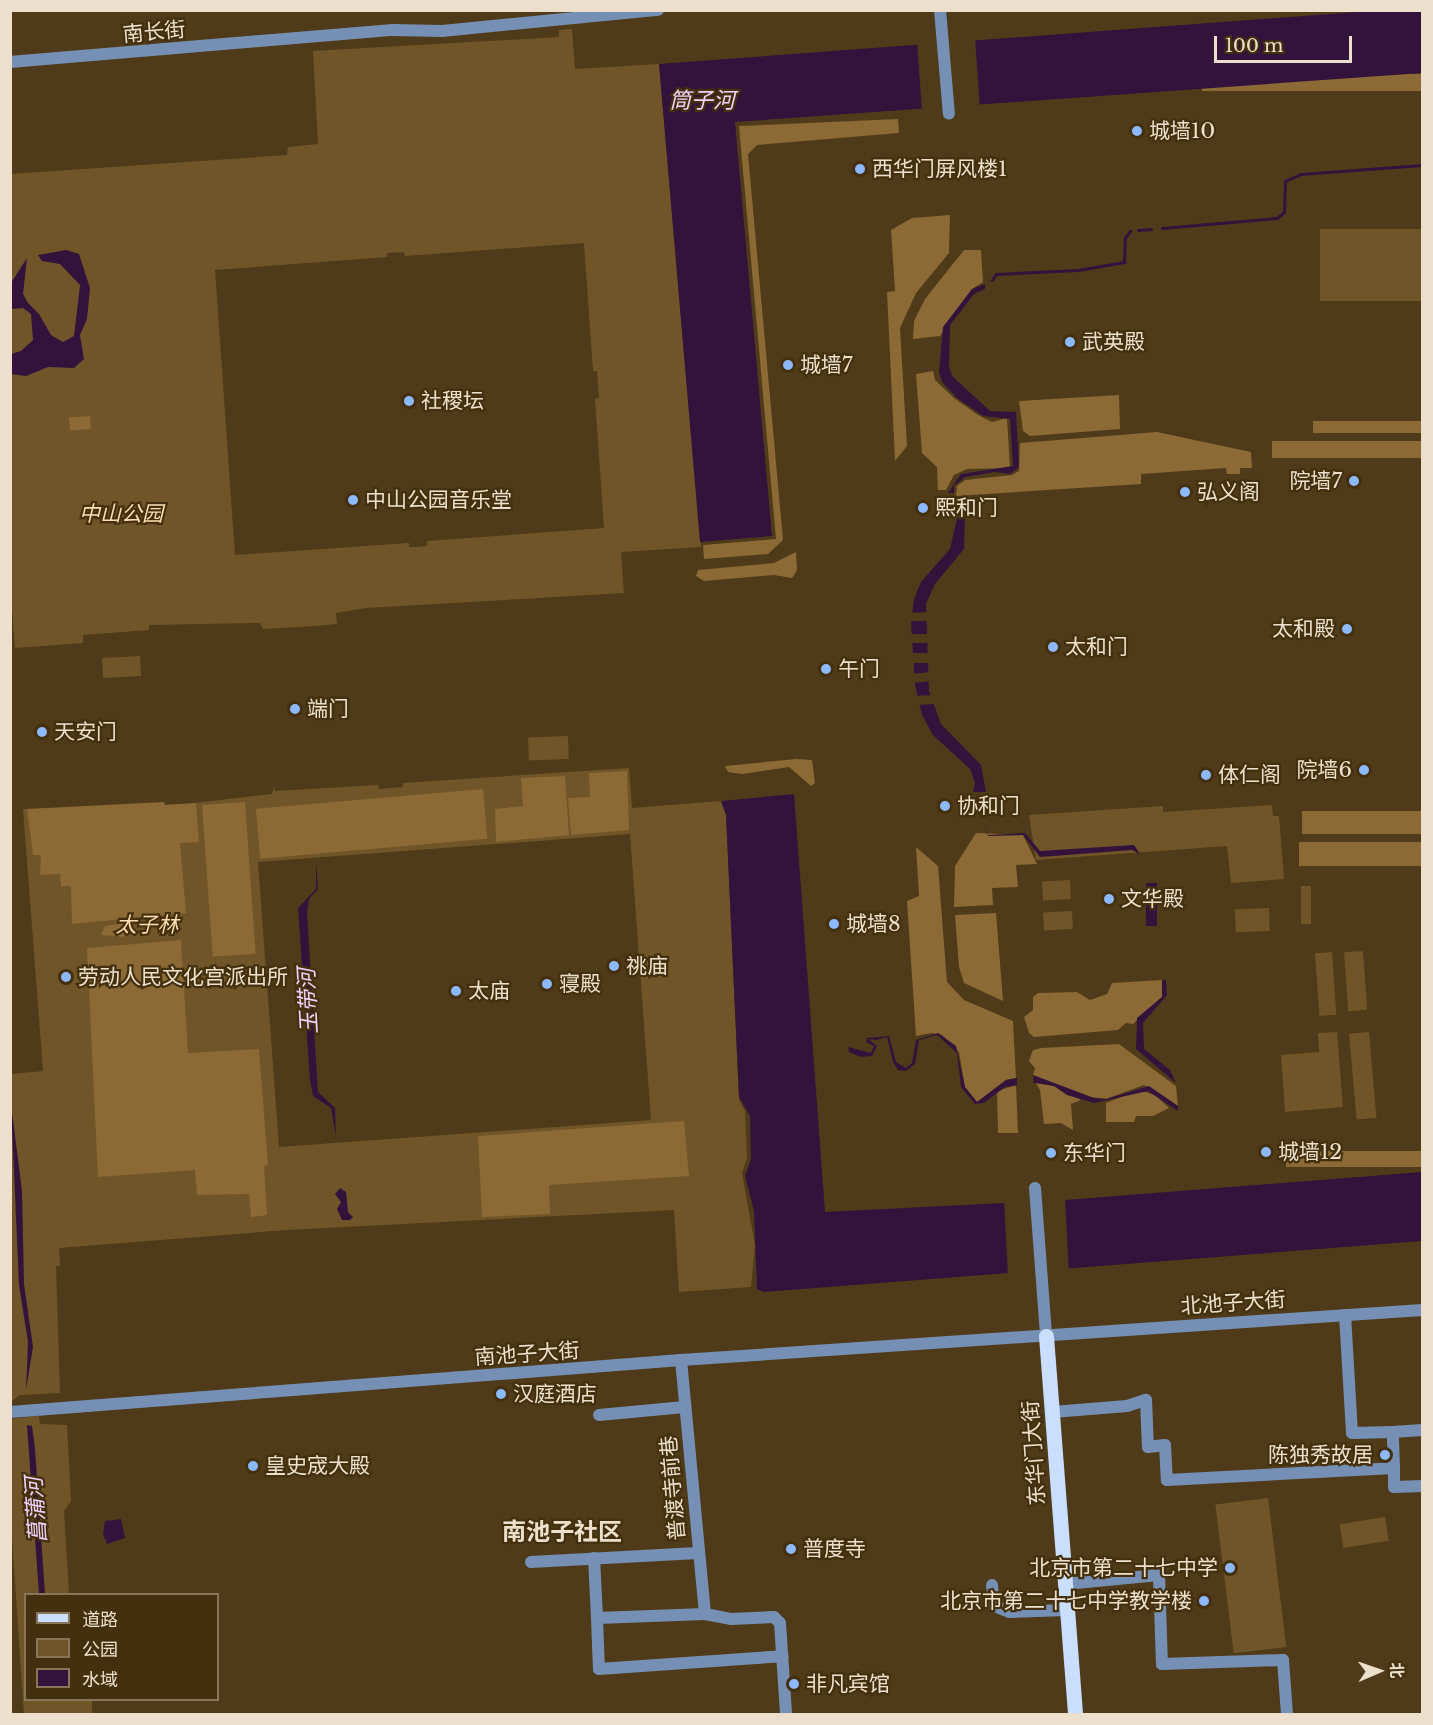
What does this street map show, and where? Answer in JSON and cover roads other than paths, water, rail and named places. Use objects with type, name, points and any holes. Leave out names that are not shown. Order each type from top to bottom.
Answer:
[{"type":"main road","name":"东华门大街","points":[[1046,1336],[1075,1714]]},
{"type":"street","name":"南长街","points":[[10,62],[658,10]]},
{"type":"street","points":[[940,10],[949,114]]},
{"type":"street","name":"东华门大街","points":[[1036,1194],[1046,1336]]},
{"type":"street","name":"北池子大街","points":[[1046,1336],[1422,1310]]},
{"type":"street","points":[[1345,1315],[1352,1433],[1422,1430]]},
{"type":"street","name":"南池子大街","points":[[10,1412],[681,1360],[1046,1336]]},
{"type":"street","name":"普渡寺前巷","points":[[681,1360],[705,1614]]},
{"type":"street","points":[[1053,1412],[1127,1406],[1146,1400],[1148,1447],[1165,1445],[1167,1480],[1394,1468]]},
{"type":"street","points":[[600,1415],[685,1407]]},
{"type":"street","points":[[1393,1432],[1394,1487],[1422,1486]]},
{"type":"street","points":[[531,1563],[698,1553]]},
{"type":"street","points":[[594,1558],[599,1669],[783,1656]]},
{"type":"street","points":[[1065,1584],[1159,1575],[1162,1664],[1283,1660],[1287,1714]]},
{"type":"street","points":[[992,1585],[994,1606],[1010,1612],[1066,1610]]},
{"type":"street","points":[[597,1618],[705,1614],[731,1619],[774,1617],[780,1623],[786,1714]]},
{"type":"water","name":"筒子河","points":[[1371,11],[1422,11],[1422,73],[735,122],[772,536],[700,542],[659,64]]},
{"type":"water","points":[[66,250],[79,254],[90,288],[87,319],[80,335],[84,359],[74,368],[48,367],[26,376],[11,374],[11,354],[21,351],[33,340],[31,314],[23,308],[11,309],[11,283],[27,258],[23,294],[28,303],[39,314],[51,335],[63,342],[74,336],[80,285],[60,264],[42,261],[38,255]]},
{"type":"water","points":[[985,284],[985,289],[974,294],[950,325],[949,366],[952,376],[990,411],[1016,412],[1019,467],[1010,474],[995,472],[965,477],[954,486],[954,493],[948,493],[961,474],[1013,466],[1010,419],[983,416],[957,398],[942,382],[939,372],[943,327],[972,289]]},
{"type":"water","points":[[957,518],[965,518],[964,549],[935,584],[926,604],[929,691],[941,724],[981,765],[986,792],[973,792],[975,783],[970,769],[933,735],[922,715],[915,685],[911,623],[914,599],[921,582],[950,549]]},
{"type":"water","points":[[794,794],[825,1212],[1065,1200],[1422,1172],[1422,1241],[764,1292],[757,1289],[754,1211],[745,1176],[751,1159],[750,1116],[739,1097],[726,815],[721,801]]},
{"type":"water","points":[[983,821],[988,835],[1025,833],[1040,851],[1134,845],[1140,854],[1132,850],[1040,857],[1023,835],[988,836]]},
{"type":"water","name":"玉带河","points":[[316,862],[318,889],[309,899],[307,913],[318,1092],[335,1108],[336,1136],[331,1108],[313,1096],[310,1080],[298,908],[316,889]]},
{"type":"water","points":[[1146,883],[1157,883],[1157,926],[1146,926]]},
{"type":"water","points":[[1162,980],[1166,980],[1167,995],[1143,1023],[1144,1049],[1170,1070],[1176,1083],[1136,1049],[1137,1018],[1162,997]]},
{"type":"water","points":[[938,1033],[956,1046],[965,1087],[977,1102],[1006,1080],[1033,1075],[1094,1098],[1106,1099],[1149,1086],[1178,1106],[1178,1111],[1148,1091],[1094,1103],[1067,1095],[1054,1086],[1036,1083],[1005,1087],[984,1103],[975,1104],[961,1087],[957,1053],[937,1035],[919,1040],[915,1064],[906,1071],[898,1070],[893,1062],[887,1037],[877,1040],[868,1039],[877,1046],[872,1056],[861,1057],[849,1052],[848,1047],[871,1053],[874,1046],[866,1042],[867,1038],[889,1036],[896,1062],[906,1068],[912,1063],[916,1040]]},
{"type":"water","points":[[11,1104],[22,1191],[24,1284],[33,1347],[26,1390],[28,1342],[19,1285]]},
{"type":"water","points":[[340,1188],[346,1192],[348,1212],[353,1217],[350,1220],[342,1220],[337,1209],[341,1202],[335,1194]]},
{"type":"water","name":"菖蒲河","points":[[27,1425],[32,1426],[35,1449],[45,1593],[39,1593]]},
{"type":"water","points":[[121,1519],[125,1538],[107,1544],[103,1534],[105,1521]]},
{"type":"waterway","points":[[1162,228],[1277,218],[1284,212],[1285,181],[1301,174],[1422,165]]},
{"type":"waterway","points":[[1138,230],[1151,229]]},
{"type":"waterway","points":[[992,280],[996,274],[1078,270],[1124,262],[1125,238],[1130,231]]},
{"type":"place","name":"城墙10","points":[[1137,131]]},
{"type":"place","name":"西华门屏风楼1","points":[[860,169]]},
{"type":"place","name":"武英殿","points":[[1070,342]]},
{"type":"place","name":"城墙7","points":[[788,365]]},
{"type":"place","name":"社稷坛","points":[[409,401]]},
{"type":"place","name":"院墙7","points":[[1354,481]]},
{"type":"place","name":"弘义阁","points":[[1185,492]]},
{"type":"place","name":"中山公园音乐堂","points":[[353,500]]},
{"type":"place","name":"熙和门","points":[[923,508]]},
{"type":"place","name":"太和殿","points":[[1347,629]]},
{"type":"place","name":"太和门","points":[[1053,647]]},
{"type":"place","name":"午门","points":[[826,669]]},
{"type":"place","name":"端门","points":[[295,709]]},
{"type":"place","name":"天安门","points":[[42,732]]},
{"type":"place","name":"院墙6","points":[[1364,770]]},
{"type":"place","name":"体仁阁","points":[[1206,775]]},
{"type":"place","name":"协和门","points":[[945,806]]},
{"type":"place","name":"文华殿","points":[[1109,899]]},
{"type":"place","name":"城墙8","points":[[834,924]]},
{"type":"place","name":"祧庙","points":[[614,966]]},
{"type":"place","name":"劳动人民文化宫派出所","points":[[66,977]]},
{"type":"place","name":"寝殿","points":[[547,984]]},
{"type":"place","name":"太庙","points":[[456,991]]},
{"type":"place","name":"城墙12","points":[[1266,1152]]},
{"type":"place","name":"东华门","points":[[1051,1153]]},
{"type":"place","name":"汉庭酒店","points":[[501,1394]]},
{"type":"place","name":"陈独秀故居","points":[[1385,1455]]},
{"type":"place","name":"皇史宬大殿","points":[[253,1466]]},
{"type":"place","name":"普度寺","points":[[791,1549]]},
{"type":"place","name":"北京市第二十七中学","points":[[1230,1568]]},
{"type":"place","name":"北京市第二十七中学教学楼","points":[[1204,1601]]},
{"type":"place","name":"非凡宾馆","points":[[794,1684]]},
{"type":"district","name":"南池子社区","points":[[562,1532]]},
{"type":"park label","name":"中山公园","points":[[121,514]]},
{"type":"park label","name":"太子林","points":[[147,925]]}]
